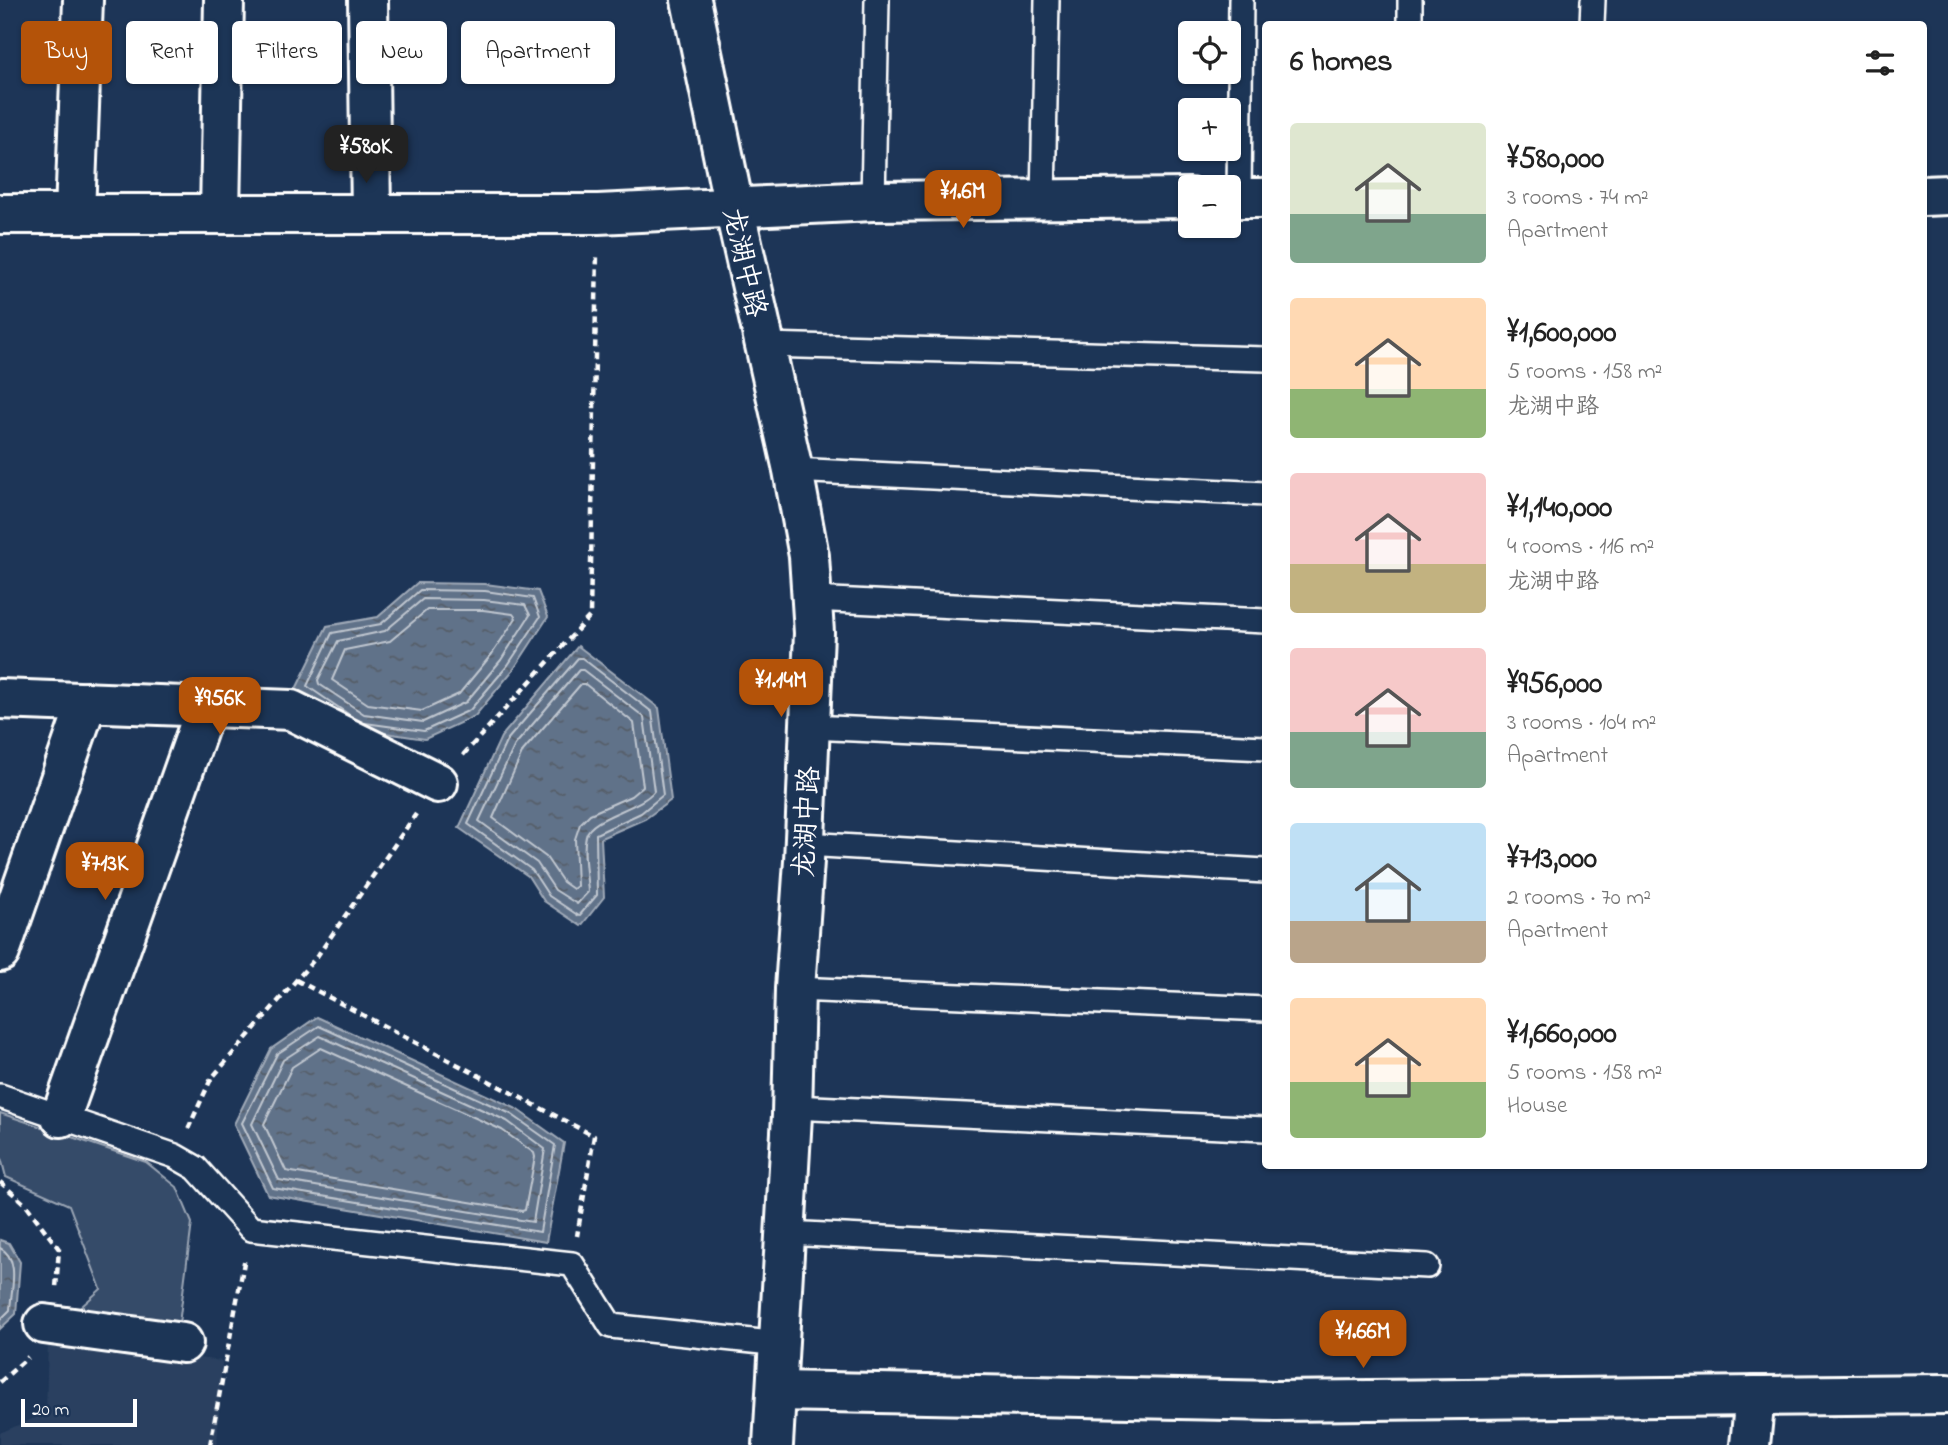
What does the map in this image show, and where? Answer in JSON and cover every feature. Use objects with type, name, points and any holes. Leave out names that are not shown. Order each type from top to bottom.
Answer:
[{"type":"street","points":[[75,214],[83,0]]},
{"type":"street","points":[[220,214],[224,0]]},
{"type":"street","points":[[368,0],[371,214]]},
{"type":"street","name":"龙湖中路","points":[[691,0],[793,470],[809,556],[812,599],[814,633],[805,844],[794,989],[792,1107],[780,1344]]},
{"type":"street","points":[[1927,195],[1948,195]]},
{"type":"street","points":[[0,214],[598,214],[873,201],[1178,198]]},
{"type":"street","points":[[0,699],[291,710],[438,783]]},
{"type":"street","points":[[0,951],[87,702]]},
{"type":"street","points":[[61,1117],[206,707]]},
{"type":"street","points":[[44,1324],[183,1343]]},
{"type":"street","points":[[774,1445],[778,1391],[1264,1401],[1948,1394]]},
{"type":"street","points":[[1750,1445],[1755,1396]]},
{"type":"lane","points":[[873,201],[877,0]]},
{"type":"lane","points":[[1044,200],[1048,0]]},
{"type":"lane","points":[[1241,0],[1244,198]]},
{"type":"lane","points":[[1410,0],[1410,21]]},
{"type":"lane","points":[[1592,21],[1593,0]]},
{"type":"lane","points":[[765,345],[1262,359]]},
{"type":"lane","points":[[793,470],[1262,494]]},
{"type":"lane","points":[[812,599],[1262,621]]},
{"type":"lane","points":[[810,727],[1262,747]]},
{"type":"lane","points":[[805,844],[1262,871]]},
{"type":"lane","points":[[794,989],[1262,1009]]},
{"type":"lane","points":[[0,1096],[175,1156],[196,1168],[251,1229],[572,1264],[611,1326],[780,1344],[778,1391]]},
{"type":"lane","points":[[792,1107],[1262,1129]]},
{"type":"lane","points":[[786,1233],[1427,1265]]},
{"type":"path","points":[[175,1156],[211,1079],[318,955],[438,783],[590,616],[598,214]]},
{"type":"path","points":[[296,980],[594,1136],[572,1264]]},
{"type":"path","points":[[0,1182],[26,1205],[59,1249],[56,1297],[30,1355],[0,1382]]},
{"type":"path","points":[[210,1445],[251,1229]]},
{"type":"shaded area","points":[[0,1113],[146,1162],[177,1187],[192,1223],[177,1339],[63,1323],[101,1289],[69,1205],[6,1177],[0,1154]]},
{"type":"shaded area","points":[[48,1339],[222,1361],[217,1445],[0,1445],[0,1433],[46,1413]]},
{"type":"water","points":[[417,583],[485,584],[538,591],[548,617],[514,669],[475,716],[425,739],[359,729],[296,689],[327,626],[378,617]]},
{"type":"water","points":[[578,646],[659,708],[671,800],[645,819],[601,838],[604,897],[581,926],[544,901],[528,876],[459,828],[501,737]]},
{"type":"water","points":[[317,1017],[515,1108],[564,1143],[546,1242],[268,1195],[234,1124],[271,1049]]},
{"type":"water","points":[[0,1240],[9,1243],[20,1262],[16,1314],[0,1329]]}]
